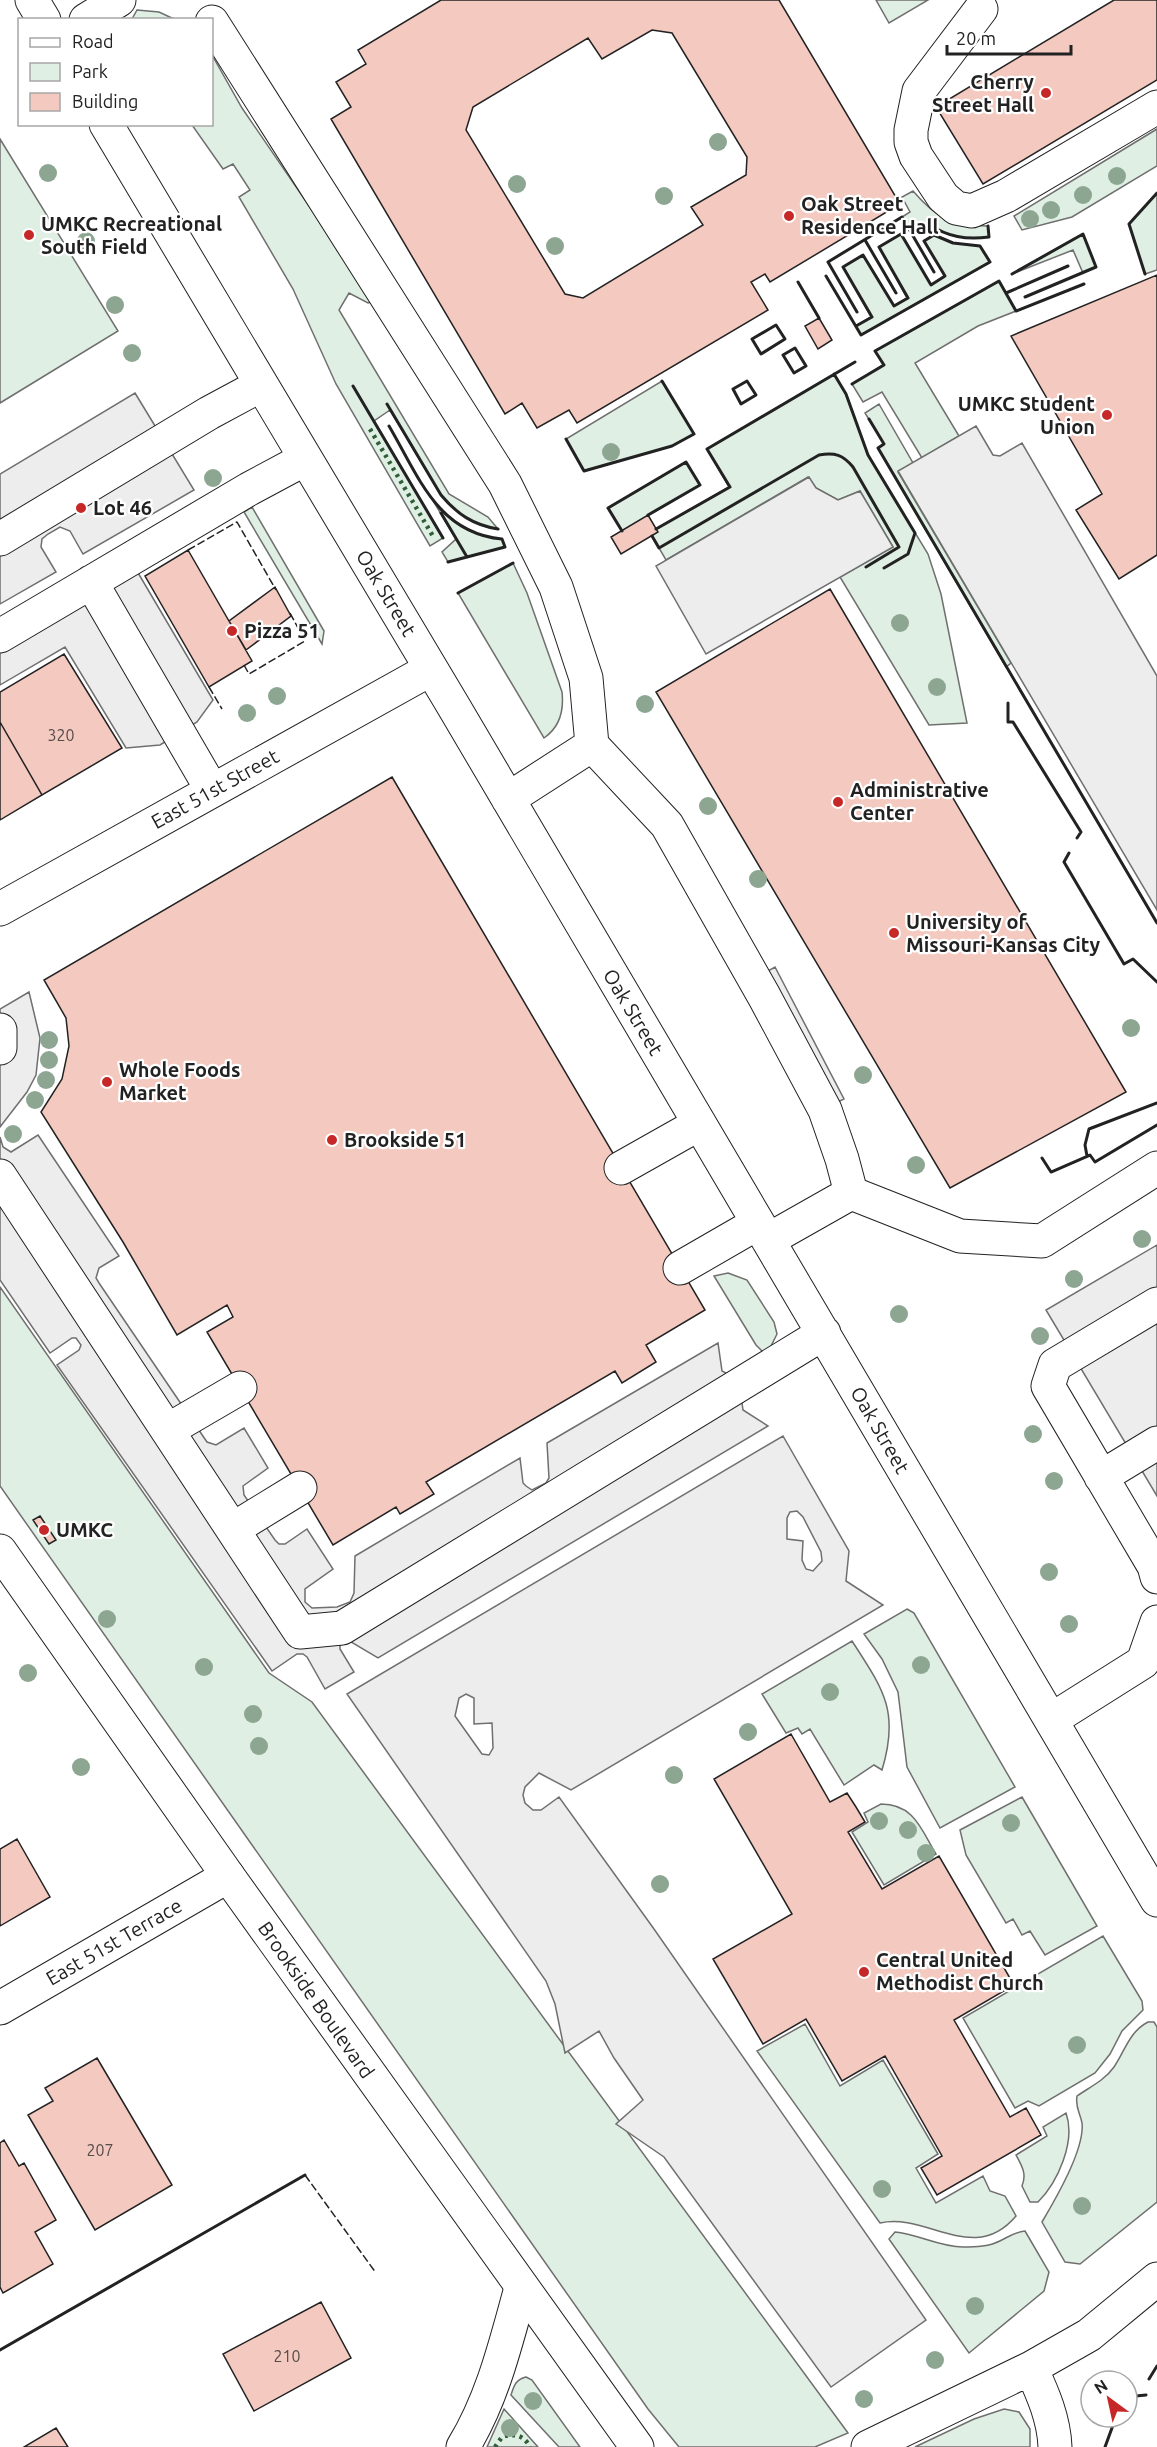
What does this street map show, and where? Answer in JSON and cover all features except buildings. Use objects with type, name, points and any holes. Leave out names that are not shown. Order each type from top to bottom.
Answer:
[{"type":"street","points":[[32,0],[43,18]]},
{"type":"street","points":[[89,18],[119,0]]},
{"type":"street","points":[[198,0],[209,18]]},
{"type":"street","points":[[981,9],[920,91],[911,130],[911,142],[915,156],[943,197],[956,208],[972,211],[1006,196],[1157,107]]},
{"type":"street","points":[[213,24],[505,484],[560,597],[586,678],[592,745],[667,825],[764,996],[825,1110],[851,1192]]},
{"type":"street","name":"Oak Street","points":[[107,126],[508,799],[1157,1900]]},
{"type":"street","points":[[0,539],[209,413],[261,385]]},
{"type":"street","points":[[0,636],[249,489],[305,459]]},
{"type":"street","points":[[91,582],[212,790]]},
{"type":"street","name":"East 51st Street","points":[[0,909],[431,669]]},
{"type":"street","points":[[508,799],[592,745]]},
{"type":"street","points":[[0,1030],[0,1048]]},
{"type":"street","points":[[621,1168],[699,1124]]},
{"type":"street","points":[[680,1268],[851,1192],[960,1236],[1042,1241],[1157,1168]]},
{"type":"street","points":[[0,1176],[300,1632],[342,1628],[824,1333]]},
{"type":"street","points":[[1156,1569],[1048,1386],[1055,1365],[1157,1304]]},
{"type":"street","points":[[168,1430],[240,1388]]},
{"type":"street","points":[[1101,1477],[1157,1443]]},
{"type":"street","points":[[233,1529],[300,1488]]},
{"type":"street","name":"Brookside Boulevard","points":[[0,1551],[228,1876],[636,2447]]},
{"type":"street","points":[[1051,1720],[1143,1662],[1157,1622]]},
{"type":"street","name":"East 51st Terrace","points":[[0,2008],[228,1876]]},
{"type":"street","points":[[868,2447],[1031,2368],[1089,2335],[1157,2279]]},
{"type":"street","points":[[463,2447],[474,2429],[493,2385],[521,2288]]},
{"type":"street","points":[[1031,2368],[1044,2396],[1055,2432],[1055,2447]]},
{"type":"green space","points":[[876,0],[928,0],[889,23]]},
{"type":"green space","points":[[137,10],[159,12],[172,18],[133,18]]},
{"type":"green space","points":[[213,57],[242,108],[372,298],[372,302],[368,303],[349,293],[339,310],[449,494],[488,517],[498,529],[473,521],[459,513],[447,502],[390,410],[374,421],[443,538],[430,546],[336,384],[293,289],[239,197],[250,190],[233,164],[223,169],[193,126],[213,126]]},
{"type":"green space","points":[[1157,129],[1157,166],[1072,217],[1022,230],[1014,216]]},
{"type":"green space","name":"UMKC Recreational South Field","points":[[0,139],[118,331],[0,403]]},
{"type":"green space","points":[[913,191],[930,208],[946,219],[964,224],[988,226],[989,237],[958,236],[943,232],[929,224],[912,234],[902,217],[910,212],[902,197]]},
{"type":"green space","points":[[1157,193],[1157,270],[1145,274],[1129,224]]},
{"type":"green space","points":[[901,234],[931,285],[945,276],[924,241],[934,235],[953,243],[980,246],[990,262],[861,335],[856,326],[871,317],[843,267],[863,255],[894,306],[907,298],[879,247]]},
{"type":"green space","points":[[1083,234],[1096,267],[1083,273],[1073,250],[1012,274]]},
{"type":"green space","points":[[999,281],[1016,311],[978,326],[915,363],[959,436],[922,458],[882,392],[863,402],[852,384],[883,365],[875,351]]},
{"type":"green space","points":[[834,374],[846,394],[868,455],[928,554],[941,594],[967,723],[929,725],[840,577],[893,547],[860,491],[838,500],[816,488],[808,477],[666,560],[652,536],[657,532],[656,529],[729,487],[707,449]]},
{"type":"green space","points":[[662,381],[694,434],[672,446],[584,471],[566,439]]},
{"type":"green space","points":[[879,404],[913,463],[898,472],[1011,663],[1006,667],[878,448],[884,444],[865,413]]},
{"type":"green space","points":[[686,462],[700,485],[622,531],[608,508]]},
{"type":"green space","points":[[432,499],[454,522],[471,532],[502,539],[505,547],[448,562],[442,552],[456,539]]},
{"type":"green space","points":[[252,507],[324,631],[322,644],[244,512]]},
{"type":"green space","points":[[513,563],[527,593],[562,692],[560,718],[554,729],[544,738],[458,593]]},
{"type":"green space","points":[[728,1273],[747,1280],[774,1322],[777,1334],[771,1346],[764,1353],[756,1345],[714,1276]]},
{"type":"green space","points":[[0,1287],[269,1673],[312,1702],[848,2433],[815,2447],[679,2447],[648,2409],[0,1486]]},
{"type":"green space","points":[[907,1609],[914,1613],[1015,1787],[940,1828],[907,1767],[898,1692],[882,1659],[864,1634]]},
{"type":"green space","points":[[852,1641],[880,1687],[889,1716],[889,1732],[882,1770],[874,1765],[844,1785],[810,1729],[802,1734],[798,1728],[786,1733],[762,1694]]},
{"type":"green space","points":[[1022,1797],[1097,1926],[1045,1955],[1030,1931],[1022,1935],[1013,1919],[1006,1923],[966,1855],[960,1830]]},
{"type":"green space","points":[[881,1804],[892,1805],[909,1813],[921,1827],[936,1854],[884,1885],[852,1832],[868,1822],[864,1813]]},
{"type":"green space","points":[[1103,1936],[1142,2001],[1143,2010],[1122,2031],[1110,2054],[1095,2073],[1039,2106],[1028,2101],[1015,2108],[963,2018]]},
{"type":"green space","points":[[1148,2022],[1154,2022],[1157,2027],[1157,2202],[1080,2264],[1065,2262],[1042,2222],[1068,2174],[1079,2146],[1082,2123],[1077,2107],[1077,2096],[1110,2072],[1132,2036]]},
{"type":"green space","points":[[805,2024],[840,2086],[883,2060],[938,2154],[916,2168],[936,2203],[983,2176],[990,2191],[1005,2196],[1016,2216],[1000,2230],[984,2237],[950,2234],[915,2224],[880,2223],[757,2051]]},
{"type":"green space","points":[[1066,2113],[1069,2136],[1063,2160],[1045,2194],[1038,2202],[1030,2202],[1022,2186],[1024,2174],[1016,2155],[1047,2136],[1043,2127]]},
{"type":"green space","points":[[1025,2231],[1049,2272],[1044,2291],[969,2353],[889,2239],[895,2232],[945,2245],[975,2247],[991,2244]]},
{"type":"green space","points":[[526,2377],[532,2380],[580,2447],[559,2447],[511,2395],[517,2382]]},
{"type":"green space","points":[[504,2409],[538,2447],[487,2447]]},
{"type":"green space","points":[[1004,2409],[1019,2412],[1030,2429],[1030,2447],[915,2447],[974,2419]]},
{"type":"shaded area","name":"Lot 46","points":[[135,393],[194,490],[83,554],[70,531],[60,527],[48,534],[42,539],[41,547],[56,572],[0,604],[0,474]]},
{"type":"shaded area","points":[[976,426],[993,455],[1000,456],[1022,443],[1157,676],[1157,910],[898,471]]},
{"type":"shaded area","points":[[809,477],[816,488],[838,500],[860,491],[893,547],[706,654],[656,566]]},
{"type":"shaded area","points":[[124,549],[213,700],[197,722],[160,745],[126,748],[65,647],[0,685],[0,623]]},
{"type":"shaded area","points":[[775,967],[844,1099],[830,1106],[761,975]]},
{"type":"shaded area","points":[[29,992],[40,1038],[36,1075],[27,1092],[0,1127],[0,1009]]},
{"type":"shaded area","points":[[38,1135],[119,1256],[99,1268],[96,1278],[207,1442],[216,1445],[244,1428],[268,1468],[243,1486],[244,1495],[279,1544],[285,1544],[307,1529],[333,1569],[305,1589],[305,1602],[312,1608],[337,1607],[350,1602],[354,1593],[355,1556],[520,1458],[523,1483],[526,1486],[532,1490],[546,1483],[549,1478],[547,1443],[718,1343],[722,1371],[728,1374],[745,1399],[742,1403],[743,1410],[768,1426],[378,1658],[348,1640],[340,1644],[340,1649],[354,1672],[325,1689],[303,1654],[297,1654],[272,1671],[57,1365],[79,1350],[81,1345],[76,1338],[72,1338],[50,1353],[0,1280],[0,1137],[3,1147],[11,1152]]},
{"type":"shaded area","points":[[1157,1245],[1157,1496],[1046,1310]]},
{"type":"shaded area","points":[[783,1436],[849,1551],[846,1581],[883,1605],[571,1790],[539,1773],[525,1787],[523,1795],[525,1803],[533,1810],[541,1810],[559,1797],[654,1929],[926,2320],[831,2387],[664,2157],[616,2124],[643,2100],[614,2058],[599,2031],[565,2053],[555,2004],[546,1981],[347,1694]],"holes":[[[797,1511],[803,1517],[821,1552],[822,1561],[813,1571],[806,1569],[802,1560],[803,1541],[787,1539],[787,1518],[790,1512]],[[466,1694],[474,1698],[474,1724],[492,1723],[493,1748],[489,1755],[482,1754],[455,1716],[459,1698]]]},
{"type":"hedge","points":[[370,429],[434,538]]},
{"type":"hedge","points":[[495,2447],[502,2437],[511,2435],[522,2438],[530,2447]]},
{"type":"fence","points":[[188,550],[237,522],[276,590]]},
{"type":"fence","points":[[244,665],[249,674],[305,641],[290,613]]},
{"type":"fence","points":[[209,687],[222,709]]},
{"type":"fence","points":[[305,2175],[376,2273]]},
{"type":"wall","points":[[1145,274],[1129,224],[1157,193]]},
{"type":"wall","points":[[857,312],[828,262],[902,217],[934,272]]},
{"type":"wall","points":[[912,234],[928,224],[957,237],[989,237],[988,226]]},
{"type":"wall","points":[[826,276],[861,335],[990,262],[980,246],[953,243],[934,235],[924,241],[945,276],[931,285],[901,234],[879,247],[908,298],[894,306],[863,255],[843,267],[872,317],[856,326]]},
{"type":"wall","points":[[1012,274],[1083,234],[1096,267],[1025,297]]},
{"type":"wall","points":[[865,240],[896,293]]},
{"type":"wall","points":[[1006,293],[1068,266]]},
{"type":"wall","points":[[852,384],[884,365],[875,351],[999,281],[1016,311],[1084,284]]},
{"type":"wall","points":[[798,282],[819,318]]},
{"type":"wall","points":[[776,325],[785,339],[761,354],[752,339],[776,325]]},
{"type":"wall","points":[[795,348],[806,366],[794,373],[783,355],[795,348]]},
{"type":"wall","points":[[656,529],[730,487],[707,449],[855,362]]},
{"type":"wall","points":[[834,374],[846,394],[868,455],[915,533],[908,554],[884,568]]},
{"type":"wall","points":[[566,439],[584,471],[672,446],[694,434],[662,381]]},
{"type":"wall","points":[[747,381],[756,395],[741,404],[733,389],[747,381]]},
{"type":"wall","points":[[353,386],[443,538]]},
{"type":"wall","points":[[387,404],[441,495],[466,518],[498,529]]},
{"type":"wall","points":[[869,419],[884,444],[878,448],[1157,923]]},
{"type":"wall","points":[[389,426],[420,482],[445,514],[461,526],[480,534],[502,539],[505,547],[448,562]]},
{"type":"wall","points":[[652,536],[659,548],[819,455],[834,454],[842,457],[853,467],[899,547],[866,567]]},
{"type":"wall","points":[[622,531],[608,508],[686,462],[700,485],[648,515]]},
{"type":"wall","points":[[441,513],[467,557]]},
{"type":"wall","points":[[458,593],[513,563]]},
{"type":"wall","points":[[1008,703],[1008,722],[1013,722],[1081,832],[1077,838]]},
{"type":"wall","points":[[1069,853],[1064,862],[1124,964],[1133,959],[1157,982]]},
{"type":"wall","points":[[1087,1156],[1085,1145],[1089,1129],[1157,1103]]},
{"type":"wall","points":[[1042,1158],[1051,1172],[1090,1155],[1095,1162],[1157,1125]]},
{"type":"wall","points":[[0,2350],[305,2175]]},
{"type":"wall","points":[[1149,2379],[1157,2366]]},
{"type":"wall","points":[[1139,2396],[1146,2395]]},
{"type":"wall","points":[[1105,2447],[1112,2429]]},
{"type":"place","name":"Cherry Street Hall","points":[[1046,93]]},
{"type":"place","name":"Oak Street Residence Hall","points":[[789,216]]},
{"type":"place","name":"UMKC Recreational South Field","points":[[29,235]]},
{"type":"place","name":"UMKC Student Union","points":[[1107,415]]},
{"type":"place","name":"Lot 46","points":[[81,508]]},
{"type":"place","name":"Pizza 51","points":[[232,631]]},
{"type":"place","name":"Administrative Center","points":[[838,802]]},
{"type":"place","name":"University of Missouri-Kansas City","points":[[894,933]]},
{"type":"place","name":"Whole Foods Market","points":[[107,1082]]},
{"type":"place","name":"Brookside 51","points":[[332,1140]]},
{"type":"place","name":"UMKC","points":[[44,1530]]},
{"type":"place","name":"Central United Methodist Church","points":[[864,1972]]}]
